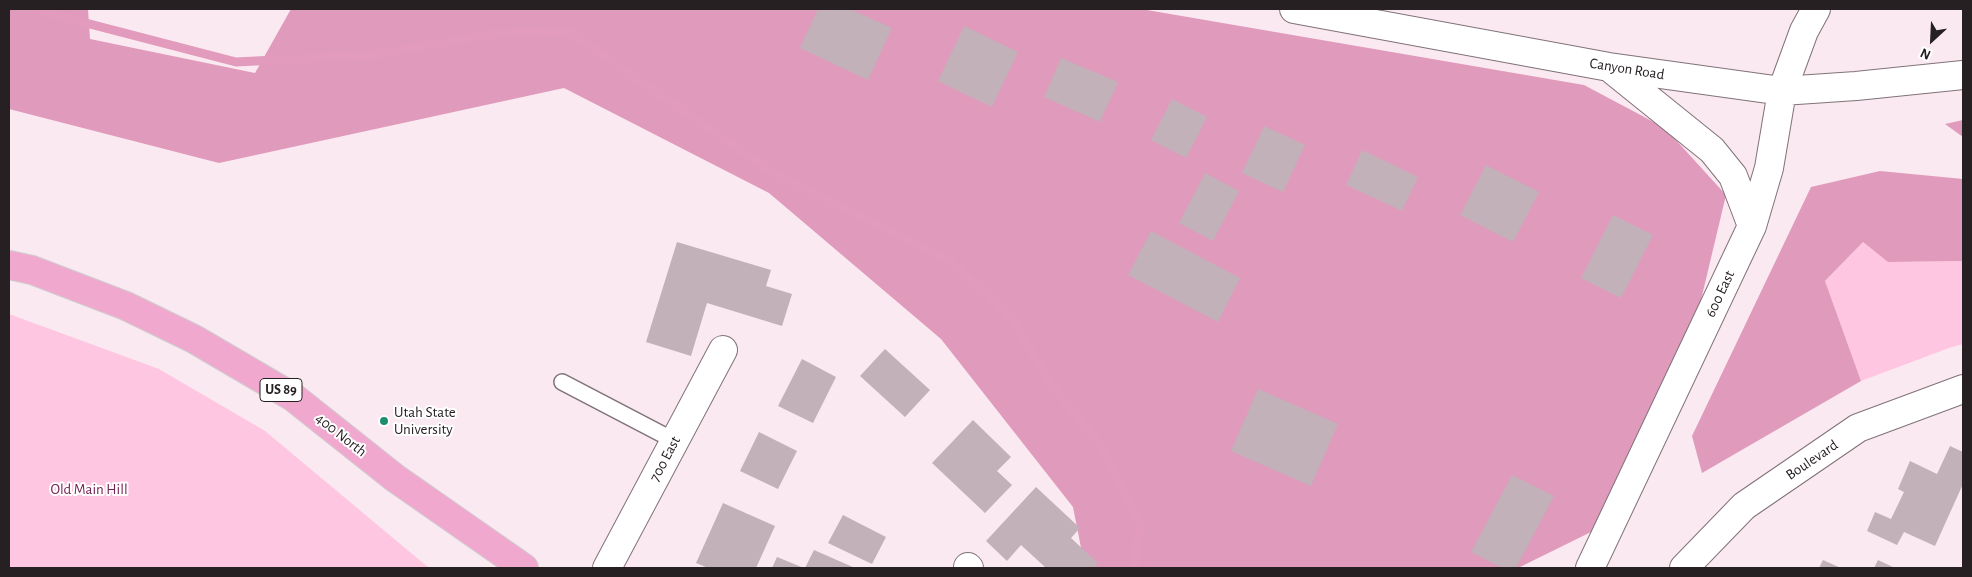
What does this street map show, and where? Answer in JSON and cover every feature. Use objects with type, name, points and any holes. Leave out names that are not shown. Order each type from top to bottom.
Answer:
[{"type":"main road","name":"400 North","points":[[9,264],[32,270],[126,306],[194,338],[293,398],[395,478],[524,568]]},
{"type":"street","name":"Canyon Road","points":[[1294,9],[1609,67],[1782,91],[1856,86],[1963,75]]},
{"type":"street","name":"600 East","points":[[1590,568],[1752,226],[1769,168],[1782,91],[1804,31],[1816,9]]},
{"type":"street","points":[[1609,67],[1712,150],[1733,176],[1752,226]]},
{"type":"street","name":"700 East","points":[[607,568],[723,350]]},
{"type":"street","name":"Boulevard","points":[[1684,568],[1744,506],[1858,428],[1963,389]]},
{"type":"lane","points":[[562,382],[675,441]]},
{"type":"green space","points":[[1863,242],[1888,262],[1963,261],[1963,344],[1861,381],[1825,281]]},
{"type":"green space","name":"Old Main Hill","points":[[9,314],[159,369],[265,431],[429,568],[9,568]]},
{"type":"shaded area","points":[[9,9],[88,9],[90,39],[255,73],[291,9],[1141,9],[1584,85],[1665,128],[1726,195],[1701,300],[1591,532],[1518,568],[1085,568],[1073,507],[941,339],[769,193],[564,88],[219,163],[9,109]]},
{"type":"shaded area","points":[[1963,120],[1963,137],[1945,124]]},
{"type":"shaded area","points":[[1880,171],[1963,179],[1963,261],[1888,262],[1863,242],[1825,281],[1861,381],[1702,473],[1692,436],[1811,187]]},
{"type":"building","points":[[818,9],[850,9],[892,28],[868,80],[800,48]]},
{"type":"building","points":[[964,26],[1018,52],[992,107],[938,81]]},
{"type":"building","points":[[1061,58],[1118,82],[1100,122],[1044,97]]},
{"type":"building","points":[[1172,99],[1207,117],[1186,158],[1151,140]]},
{"type":"building","points":[[1264,126],[1305,145],[1283,192],[1242,173]]},
{"type":"building","points":[[1362,150],[1418,177],[1402,211],[1346,185]]},
{"type":"building","points":[[1486,165],[1539,192],[1513,242],[1460,215]]},
{"type":"building","points":[[1205,173],[1239,191],[1213,241],[1179,223]]},
{"type":"building","points":[[1613,215],[1653,235],[1621,298],[1581,278]]},
{"type":"building","points":[[1151,231],[1240,278],[1218,322],[1128,275]]},
{"type":"building","points":[[677,242],[771,270],[766,286],[792,294],[782,326],[707,303],[691,356],[646,342]]},
{"type":"building","points":[[885,349],[930,390],[905,417],[860,376]]},
{"type":"building","points":[[802,359],[836,377],[813,423],[778,406]]},
{"type":"building","points":[[1258,389],[1338,424],[1311,486],[1231,451]]},
{"type":"building","points":[[973,420],[1011,457],[997,471],[1012,485],[985,513],[932,463]]},
{"type":"building","points":[[759,432],[797,451],[778,489],[740,471]]},
{"type":"building","points":[[1950,446],[1963,452],[1963,484],[1935,546],[1904,532],[1897,545],[1867,531],[1875,512],[1891,519],[1904,492],[1898,489],[1910,461],[1937,474]]},
{"type":"building","points":[[1512,475],[1554,496],[1516,568],[1502,568],[1471,552]]},
{"type":"building","points":[[1036,487],[1080,528],[1071,538],[1098,563],[1094,568],[1046,568],[1021,545],[1007,561],[986,541]]},
{"type":"building","points":[[723,503],[775,526],[756,568],[708,568],[696,563]]},
{"type":"building","points":[[843,515],[886,537],[872,564],[828,543]]},
{"type":"building","points":[[814,550],[855,568],[805,568]]},
{"type":"building","points":[[777,557],[804,568],[772,568]]},
{"type":"building","points":[[1823,560],[1841,568],[1819,568]]},
{"type":"building","points":[[1878,560],[1895,568],[1874,568]]},
{"type":"waterway","points":[[32,9],[236,62],[372,55],[494,34],[568,31],[781,178],[951,262],[1009,314],[1051,385],[1101,445],[1140,523],[1134,568]]},
{"type":"place","name":"Utah State University","points":[[384,421]]}]
